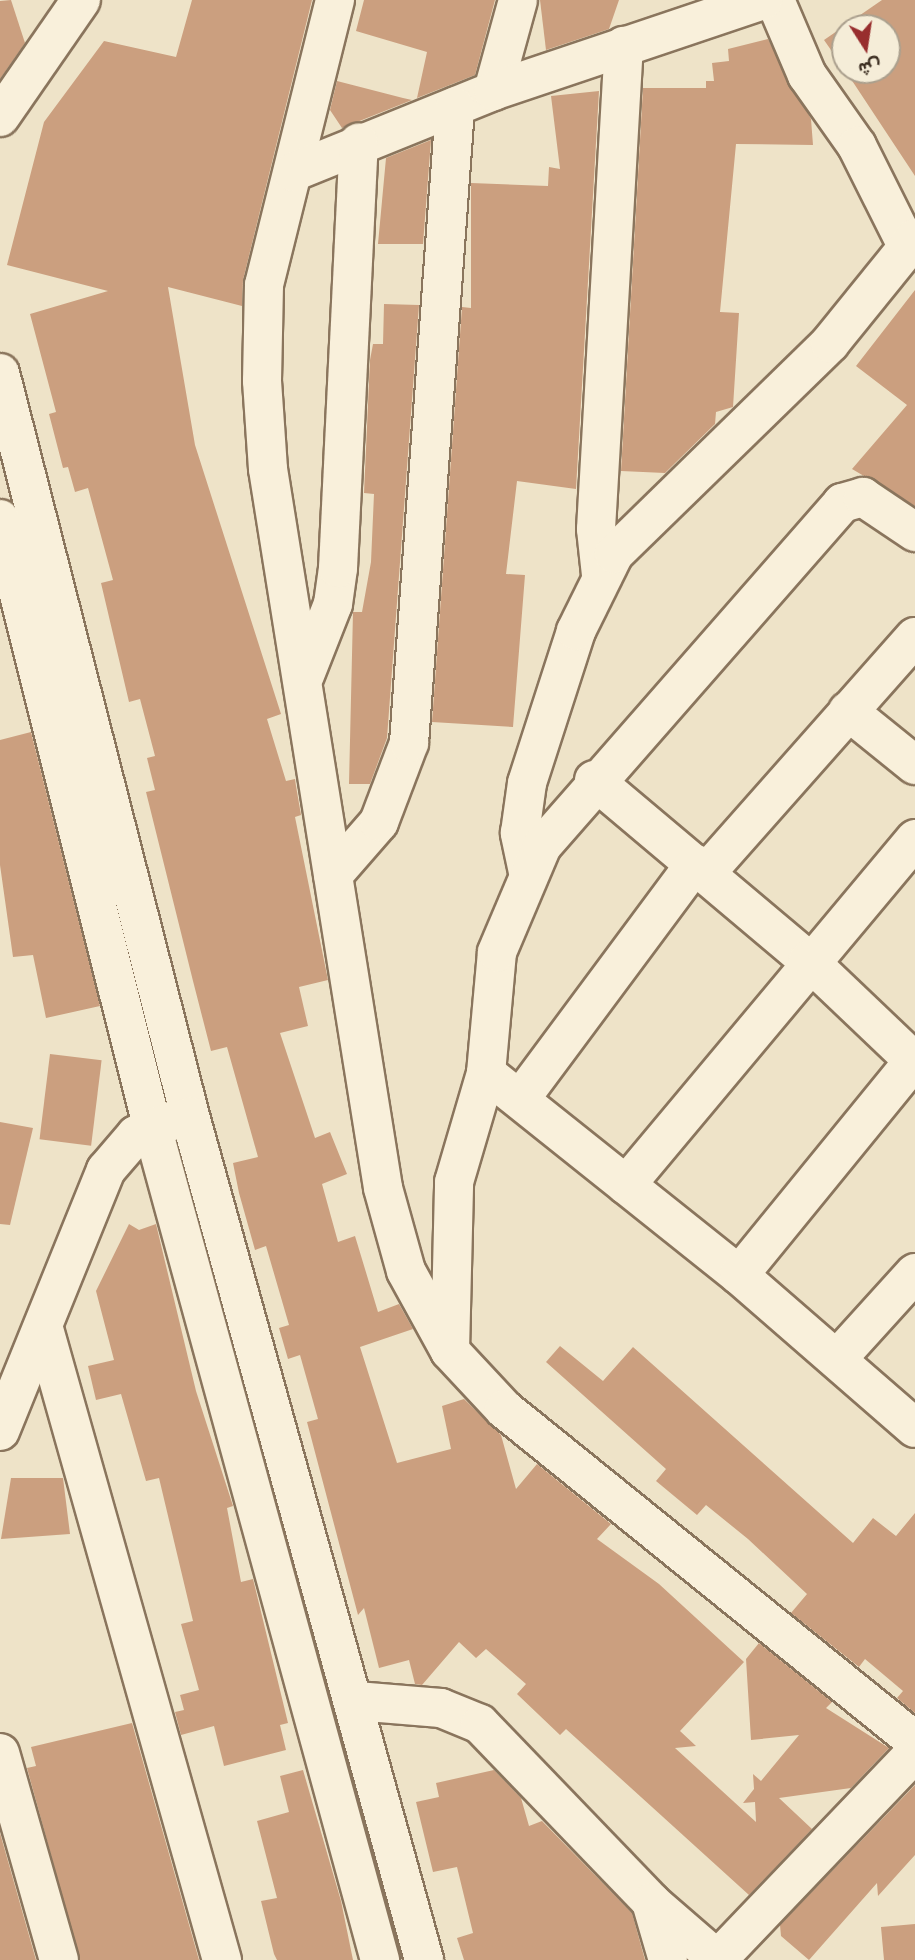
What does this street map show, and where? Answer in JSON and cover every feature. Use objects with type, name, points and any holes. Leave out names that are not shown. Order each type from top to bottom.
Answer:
[{"type":"street","points":[[0,117],[81,0]]},
{"type":"street","points":[[335,0],[264,285],[262,381],[268,469],[305,675],[332,875],[383,1188],[406,1271],[450,1351],[588,1481],[915,1741]]},
{"type":"street","points":[[493,91],[519,0]]},
{"type":"street","points":[[293,172],[359,143],[493,91],[764,0],[807,75],[857,146],[911,243],[830,342],[704,471],[629,536],[601,575],[576,631],[527,783],[520,833],[528,872]]},
{"type":"street","points":[[601,575],[596,529],[624,46]]},
{"type":"street","points":[[332,875],[379,821],[411,732],[455,107]]},
{"type":"street","points":[[305,675],[333,604],[338,568],[359,143]]},
{"type":"street","points":[[0,373],[42,526],[118,840],[190,1116],[356,1701],[424,1960]]},
{"type":"street","points":[[450,1351],[454,1182],[486,1073],[497,952],[528,872],[594,780],[849,498],[863,497],[915,532]]},
{"type":"street","points":[[42,526],[2,537],[152,1126],[380,1960]]},
{"type":"street","points":[[521,1098],[700,868],[915,637]]},
{"type":"street","points":[[848,711],[915,765]]},
{"type":"street","points":[[594,780],[808,960],[915,1060],[739,1275]]},
{"type":"street","points":[[626,1185],[808,960],[915,839]]},
{"type":"street","points":[[80,851],[118,840]]},
{"type":"street","points":[[486,1073],[521,1098],[739,1275],[915,1428]]},
{"type":"street","points":[[0,1431],[44,1329],[106,1170],[126,1144],[152,1126],[190,1116]]},
{"type":"street","points":[[836,1359],[915,1273]]},
{"type":"street","points":[[44,1329],[222,1960]]},
{"type":"street","points":[[356,1701],[441,1708],[480,1724],[651,1902],[718,1960],[915,1753]]},
{"type":"street","points":[[0,1753],[58,1960]]},
{"type":"street","points":[[651,1902],[668,1960]]},
{"type":"building","points":[[11,0],[25,43],[0,79],[0,1]]},
{"type":"building","points":[[192,0],[312,0],[243,280],[242,306],[168,287],[195,445],[281,714],[267,719],[286,781],[295,779],[301,815],[295,817],[328,980],[299,987],[308,1026],[280,1033],[315,1138],[330,1132],[347,1174],[322,1184],[338,1242],[355,1236],[378,1312],[399,1304],[413,1329],[360,1347],[397,1463],[451,1449],[442,1406],[464,1399],[501,1435],[516,1489],[537,1464],[611,1524],[597,1539],[659,1584],[744,1662],[680,1731],[696,1746],[675,1748],[756,1822],[755,1802],[743,1803],[754,1789],[753,1774],[761,1781],[799,1735],[751,1740],[746,1659],[759,1643],[832,1702],[826,1708],[889,1748],[851,1788],[779,1798],[812,1829],[749,1895],[566,1729],[560,1735],[517,1694],[526,1684],[486,1649],[476,1658],[459,1642],[422,1685],[415,1684],[409,1660],[379,1668],[364,1608],[358,1615],[307,1422],[318,1419],[300,1355],[288,1359],[279,1328],[289,1325],[266,1246],[255,1250],[239,1193],[233,1163],[258,1157],[227,1047],[211,1051],[193,981],[146,792],[155,790],[147,758],[155,756],[140,699],[129,702],[101,583],[113,580],[88,488],[75,492],[68,467],[63,468],[49,414],[56,412],[30,314],[108,291],[7,265],[44,122],[104,41],[176,57]]},
{"type":"building","points":[[364,0],[495,0],[475,75],[417,98],[427,52],[356,31]]},
{"type":"building","points":[[540,0],[619,0],[609,29],[546,50]]},
{"type":"building","points":[[882,0],[915,0],[915,176],[854,84],[901,84],[901,14],[862,14]]},
{"type":"building","points":[[831,35],[831,50],[824,40]]},
{"type":"building","points":[[768,39],[811,119],[813,145],[736,144],[720,312],[739,313],[733,407],[716,412],[715,424],[665,473],[621,471],[643,88],[706,88],[706,81],[714,81],[712,63],[729,61],[728,49]]},
{"type":"building","points":[[337,81],[412,100],[342,128],[330,110]]},
{"type":"building","points":[[599,91],[576,489],[517,481],[506,574],[525,575],[513,727],[432,722],[462,307],[471,308],[471,183],[548,186],[549,167],[560,169],[551,96]]},
{"type":"building","points":[[431,140],[423,244],[378,244],[386,158]]},
{"type":"building","points":[[915,290],[915,506],[852,469],[907,405],[856,366]]},
{"type":"building","points":[[384,304],[419,305],[387,738],[370,784],[349,784],[353,612],[362,612],[371,562],[374,494],[364,493],[370,360],[373,344],[383,344]]},
{"type":"building","points":[[31,732],[100,1006],[46,1018],[33,955],[13,957],[0,865],[0,740]]},
{"type":"building","points":[[50,1054],[102,1060],[91,1146],[40,1139]]},
{"type":"building","points":[[0,1122],[33,1128],[10,1225],[0,1224]]},
{"type":"building","points":[[129,1224],[139,1230],[156,1224],[196,1391],[233,1506],[227,1508],[241,1582],[253,1579],[288,1723],[280,1725],[286,1750],[224,1766],[214,1726],[181,1735],[175,1712],[184,1710],[180,1695],[199,1690],[181,1624],[193,1621],[159,1478],[146,1481],[121,1394],[96,1400],[88,1366],[114,1360],[96,1291]]},
{"type":"building","points":[[560,1346],[603,1381],[633,1347],[853,1543],[873,1518],[896,1536],[915,1513],[915,1713],[897,1698],[903,1691],[865,1659],[859,1667],[791,1613],[807,1594],[748,1539],[706,1505],[697,1515],[656,1481],[666,1469],[546,1362]]},
{"type":"building","points":[[11,1478],[63,1478],[70,1534],[1,1539]]},
{"type":"building","points":[[132,1723],[199,1960],[80,1960],[27,1768],[36,1766],[31,1747]]},
{"type":"building","points":[[303,1770],[341,1901],[353,1960],[277,1960],[274,1954],[261,1901],[277,1898],[257,1821],[289,1812],[280,1776]]},
{"type":"building","points":[[494,1770],[521,1798],[529,1826],[542,1821],[632,1913],[645,1960],[464,1960],[457,1938],[473,1933],[457,1867],[433,1872],[416,1802],[439,1797],[436,1783]]},
{"type":"building","points":[[915,1785],[915,1855],[878,1896],[877,1883],[809,1960],[781,1936],[780,1925]]},
{"type":"building","points":[[0,1833],[36,1960],[0,1960]]},
{"type":"building","points":[[915,1924],[915,1960],[884,1960],[881,1927]]}]
